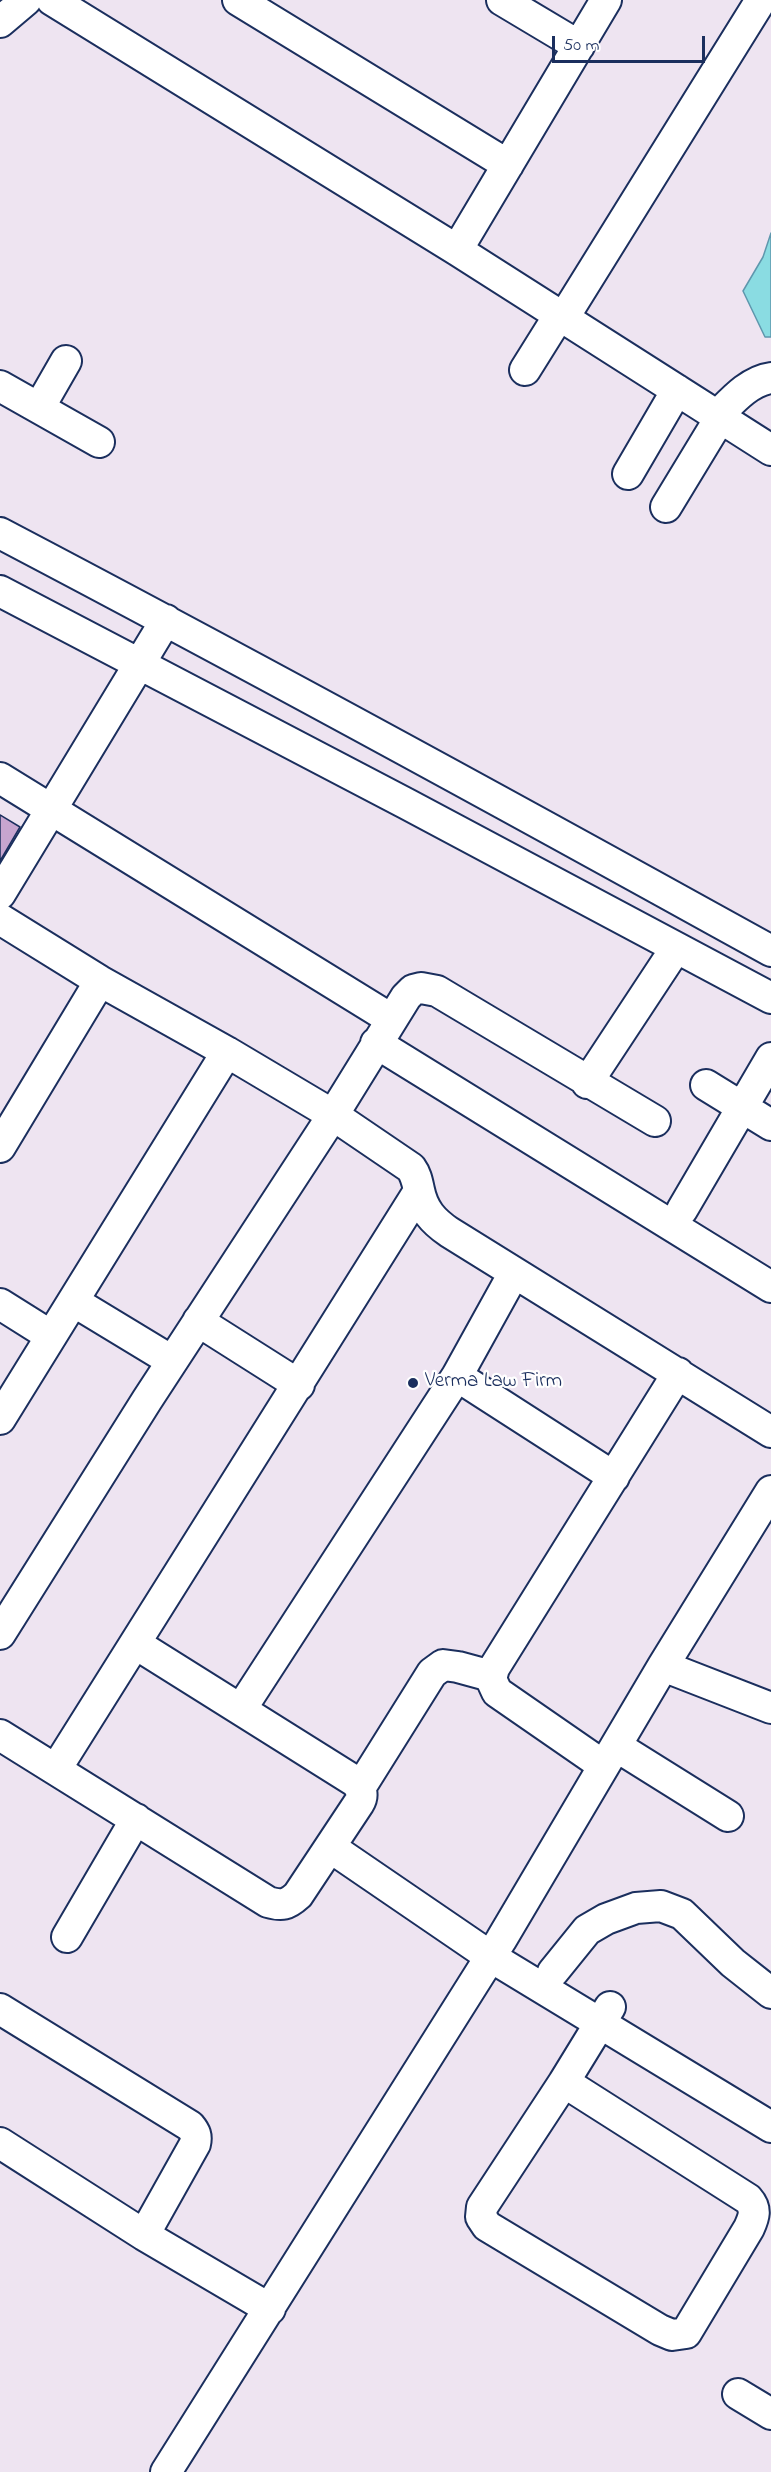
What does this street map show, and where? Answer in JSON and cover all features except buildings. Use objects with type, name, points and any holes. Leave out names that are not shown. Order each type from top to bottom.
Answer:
[{"type":"street","points":[[0,22],[7,0]]},
{"type":"street","points":[[0,22],[26,0]]},
{"type":"street","points":[[52,0],[457,250],[771,450]]},
{"type":"street","points":[[238,0],[508,165]]},
{"type":"street","points":[[502,0],[579,46]]},
{"type":"street","points":[[457,250],[606,0]]},
{"type":"street","points":[[525,370],[562,316],[761,0]]},
{"type":"street","points":[[39,408],[66,361]]},
{"type":"street","points":[[666,507],[718,417],[737,396],[754,384],[771,378]]},
{"type":"street","points":[[0,386],[99,442]]},
{"type":"street","points":[[628,474],[677,390]]},
{"type":"street","points":[[0,533],[505,803],[771,951]]},
{"type":"street","points":[[0,591],[771,998]]},
{"type":"street","points":[[0,894],[166,620]]},
{"type":"street","points":[[0,778],[52,809],[771,1287]]},
{"type":"street","points":[[0,919],[100,981],[333,1115],[411,1168],[418,1180],[423,1206],[436,1223],[771,1432]]},
{"type":"street","points":[[587,1083],[676,948]]},
{"type":"street","points":[[0,1147],[100,981]]},
{"type":"street","points":[[0,1634],[172,1361],[333,1115],[383,1031],[412,990],[421,988],[437,991],[587,1083],[655,1121]]},
{"type":"street","points":[[0,1419],[227,1052]]},
{"type":"street","points":[[682,1210],[771,1058]]},
{"type":"street","points":[[706,1084],[771,1125]]},
{"type":"street","points":[[56,1769],[419,1191]]},
{"type":"street","points":[[241,1710],[457,1376],[514,1273]]},
{"type":"street","points":[[73,1301],[172,1361]]},
{"type":"street","points":[[0,1304],[51,1336]]},
{"type":"street","points":[[198,1321],[299,1385]]},
{"type":"street","points":[[678,1373],[491,1676],[497,1692],[610,1756],[728,1816]]},
{"type":"street","points":[[457,1376],[614,1477]]},
{"type":"street","points":[[166,2472],[496,1948],[663,1666],[771,1491]]},
{"type":"street","points":[[0,1735],[268,1902],[280,1906],[288,1904],[298,1895],[360,1803],[362,1799],[360,1788],[356,1782],[136,1644]]},
{"type":"street","points":[[360,1788],[432,1673],[443,1665],[491,1676]]},
{"type":"street","points":[[663,1666],[771,1708]]},
{"type":"street","points":[[67,1937],[136,1819]]},
{"type":"street","points":[[330,1847],[604,2016],[771,2127]]},
{"type":"street","points":[[553,1972],[587,1930],[606,1919],[636,1908],[661,1906],[682,1914],[733,1962],[771,1993]]},
{"type":"street","points":[[496,1948],[553,1972],[604,2016],[771,2103]]},
{"type":"street","points":[[0,2009],[190,2126],[195,2132],[197,2137],[195,2144],[144,2235]]},
{"type":"street","points":[[564,2082],[748,2199],[763,2213],[754,2217],[750,2228],[686,2333],[672,2335],[487,2226],[481,2217],[482,2207],[564,2082],[604,2016]]},
{"type":"street","points":[[0,2143],[144,2235],[270,2309]]},
{"type":"street","points":[[738,2394],[771,2414]]},
{"type":"water","points":[[771,233],[771,337],[765,337],[743,291],[763,257]]},
{"type":"place","name":"Verma Law Firm","points":[[413,1383]]}]
